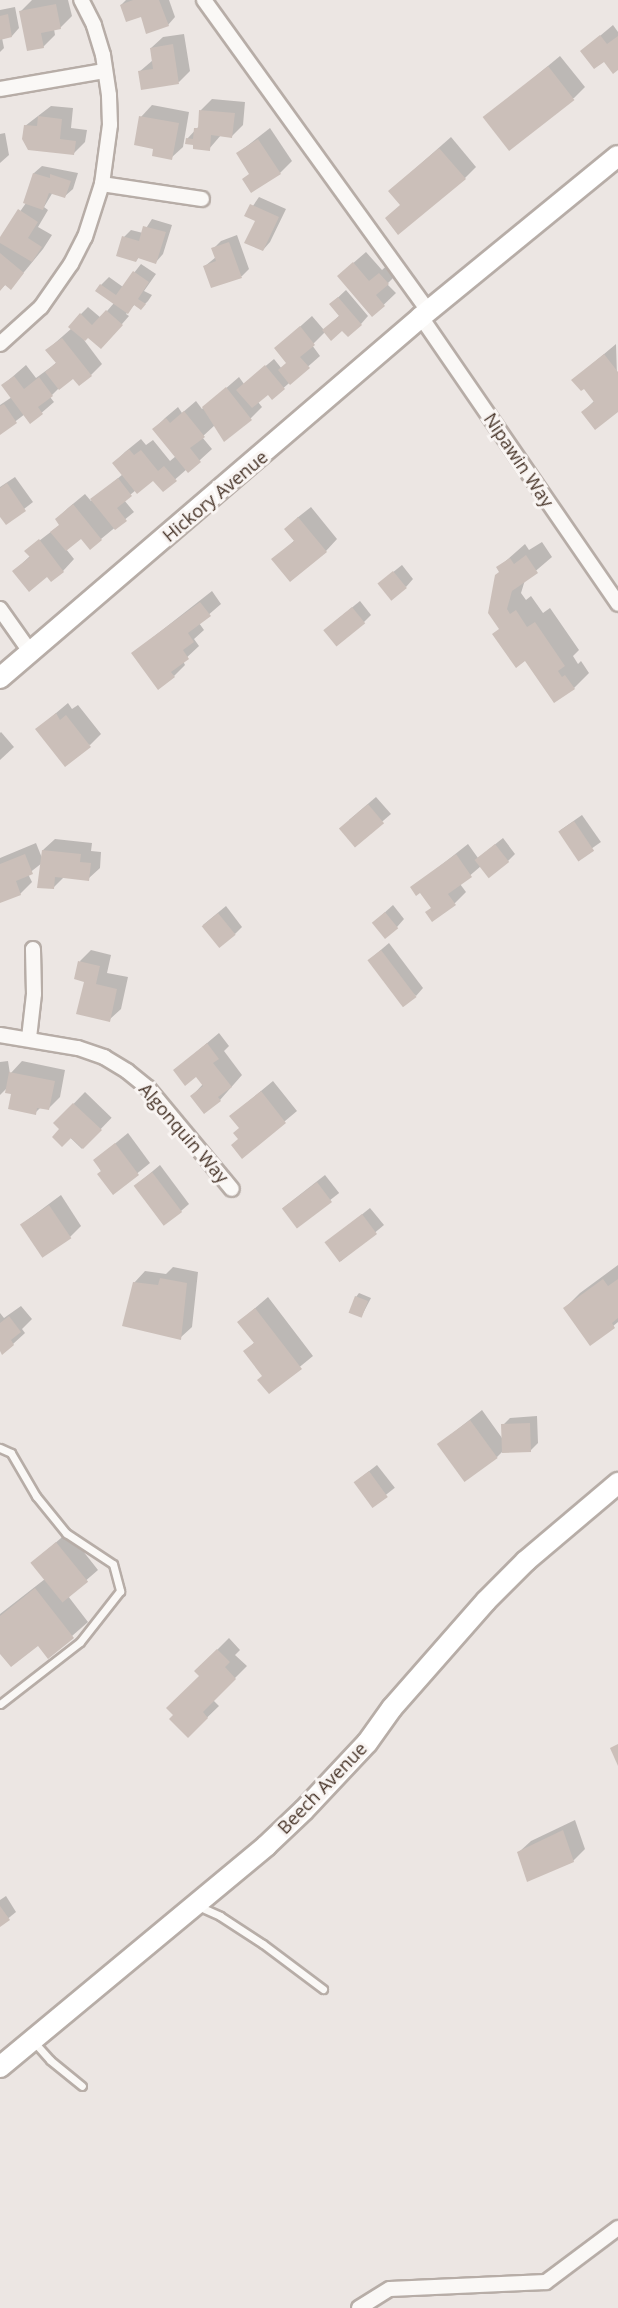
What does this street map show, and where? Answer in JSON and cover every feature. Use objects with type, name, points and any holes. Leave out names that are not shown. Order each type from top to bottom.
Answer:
[{"type":"street","points":[[0,344],[41,307],[71,264],[88,228],[102,184],[110,126],[109,95],[103,55],[94,25],[81,0]]},
{"type":"street","points":[[204,0],[424,314]]},
{"type":"street","points":[[0,89],[104,71]]},
{"type":"street","name":"Hickory Avenue","points":[[0,678],[424,314],[618,156]]},
{"type":"street","points":[[102,184],[202,199]]},
{"type":"street","name":"Nipawin Way","points":[[424,314],[618,604]]},
{"type":"street","points":[[0,609],[31,653]]},
{"type":"street","points":[[29,1038],[34,994],[33,949]]},
{"type":"street","name":"Algonquin Way","points":[[0,1035],[29,1038],[91,1052],[127,1071],[148,1088],[232,1189]]},
{"type":"street","name":"Beech Avenue","points":[[0,2067],[195,1905],[304,1810],[367,1743],[392,1708],[486,1601],[526,1561],[618,1483]]},
{"type":"street","points":[[359,2308],[390,2289],[546,2282],[618,2228]]},
{"type":"lane","points":[[0,1448],[11,1453],[36,1496],[66,1533],[113,1564],[120,1591],[80,1642],[0,1704]]},
{"type":"lane","points":[[195,1905],[220,1916],[263,1944],[323,1989]]},
{"type":"lane","points":[[32,2040],[50,2060],[82,2086]]},
{"type":"building","points":[[133,0],[159,0],[169,26],[146,34],[141,17],[126,22],[120,5]]},
{"type":"building","points":[[56,4],[61,29],[41,33],[44,48],[27,51],[19,11]]},
{"type":"building","points":[[8,14],[12,37],[0,40],[0,16]]},
{"type":"building","points":[[600,35],[607,44],[618,36],[618,70],[613,74],[604,62],[594,69],[580,51]]},
{"type":"building","points":[[173,44],[179,84],[141,90],[138,71],[153,69],[150,48]]},
{"type":"building","points":[[548,66],[574,100],[509,151],[483,117]]},
{"type":"building","points":[[199,110],[235,113],[232,138],[211,135],[210,151],[193,149],[193,145],[185,144],[186,138],[193,139],[194,128],[198,128]]},
{"type":"building","points":[[38,116],[62,119],[60,139],[76,141],[74,155],[28,150],[22,139],[24,125],[37,126]]},
{"type":"building","points":[[139,116],[179,123],[172,160],[152,156],[153,149],[134,145]]},
{"type":"building","points":[[258,139],[281,174],[251,193],[242,179],[249,174],[236,153]]},
{"type":"building","points":[[439,148],[466,179],[398,235],[385,218],[400,205],[388,191]]},
{"type":"building","points":[[33,173],[50,178],[50,174],[71,181],[65,198],[49,193],[43,210],[23,203]]},
{"type":"building","points":[[250,204],[279,217],[263,251],[244,243],[255,221],[244,216]]},
{"type":"building","points":[[18,209],[38,222],[28,238],[42,247],[32,262],[0,243],[0,237]]},
{"type":"building","points":[[143,226],[166,232],[156,264],[138,258],[136,262],[116,256],[122,236],[139,241]]},
{"type":"building","points":[[229,242],[242,278],[211,288],[203,266],[216,261],[211,248]]},
{"type":"building","points":[[0,253],[24,273],[11,290],[5,285],[0,291]]},
{"type":"building","points":[[353,262],[369,281],[379,273],[389,284],[376,295],[385,306],[372,317],[337,276]]},
{"type":"building","points":[[133,271],[149,282],[138,299],[146,304],[141,310],[134,305],[128,314],[95,291],[100,284],[116,295]]},
{"type":"building","points":[[338,297],[362,325],[348,337],[342,331],[331,341],[322,330],[339,316],[329,304]]},
{"type":"building","points":[[106,310],[123,325],[101,349],[88,338],[85,341],[68,327],[80,313],[92,325]]},
{"type":"building","points":[[300,326],[315,345],[300,357],[310,368],[290,385],[278,370],[286,363],[274,348]]},
{"type":"building","points":[[62,338],[92,376],[79,386],[73,379],[59,390],[45,372],[56,363],[45,350]]},
{"type":"building","points":[[604,354],[618,372],[618,412],[595,430],[581,412],[594,402],[584,389],[581,391],[571,380]]},
{"type":"building","points":[[265,365],[285,389],[272,400],[268,395],[252,408],[236,390]]},
{"type":"building","points":[[14,376],[24,389],[39,377],[53,396],[38,407],[43,414],[30,424],[1,385]]},
{"type":"building","points":[[226,387],[252,420],[224,442],[202,407]]},
{"type":"building","points":[[4,404],[17,423],[0,435],[0,406]]},
{"type":"building","points":[[184,411],[205,437],[190,448],[201,462],[188,473],[152,429],[166,418],[170,423]]},
{"type":"building","points":[[129,449],[134,455],[141,450],[158,471],[164,466],[177,481],[163,492],[153,481],[137,494],[112,463]]},
{"type":"building","points":[[118,478],[132,496],[117,508],[127,521],[115,530],[90,499]]},
{"type":"building","points":[[7,483],[26,511],[6,525],[0,517],[0,488]]},
{"type":"building","points":[[73,504],[102,540],[90,550],[81,539],[66,551],[50,532],[59,525],[55,519]]},
{"type":"building","points":[[298,517],[327,552],[290,582],[271,559],[294,541],[284,529]]},
{"type":"building","points":[[39,539],[64,572],[51,582],[47,577],[29,592],[12,571],[30,557],[24,551]]},
{"type":"building","points":[[526,555],[538,573],[512,591],[507,609],[510,614],[516,610],[527,627],[535,622],[565,666],[558,671],[562,677],[565,675],[575,689],[554,703],[525,661],[516,668],[492,634],[499,629],[488,613],[495,575],[499,572],[496,567],[510,558],[514,564]]},
{"type":"building","points":[[393,571],[407,588],[391,601],[377,584]]},
{"type":"building","points":[[200,602],[211,616],[188,633],[194,642],[183,650],[189,659],[171,672],[175,677],[158,690],[131,653]]},
{"type":"building","points":[[352,607],[365,623],[336,647],[323,630]]},
{"type":"building","points":[[56,713],[60,720],[66,715],[91,747],[65,767],[35,729]]},
{"type":"building","points":[[368,804],[384,823],[355,848],[339,828]]},
{"type":"building","points":[[574,821],[594,851],[578,861],[558,832]]},
{"type":"building","points":[[495,844],[509,862],[489,878],[475,860]]},
{"type":"building","points":[[42,850],[81,854],[80,862],[91,863],[89,881],[55,877],[54,889],[37,888]]},
{"type":"building","points":[[25,854],[33,874],[16,881],[21,895],[0,903],[0,864]]},
{"type":"building","points":[[456,854],[472,877],[448,894],[456,905],[432,922],[425,912],[431,908],[420,893],[416,896],[410,887]]},
{"type":"building","points":[[385,912],[398,928],[385,939],[372,923]]},
{"type":"building","points":[[218,913],[236,935],[219,948],[202,926]]},
{"type":"building","points":[[381,950],[417,997],[403,1007],[367,960]]},
{"type":"building","points":[[78,961],[100,966],[96,984],[117,989],[110,1022],[76,1014],[84,982],[74,979]]},
{"type":"building","points":[[207,1043],[219,1059],[213,1063],[232,1087],[218,1097],[221,1101],[204,1114],[190,1096],[203,1086],[196,1077],[185,1086],[173,1070]]},
{"type":"building","points":[[9,1072],[55,1081],[49,1110],[37,1108],[36,1115],[8,1109],[11,1094],[5,1093]]},
{"type":"building","points":[[261,1091],[286,1123],[242,1159],[231,1145],[238,1139],[233,1133],[239,1128],[229,1116]]},
{"type":"building","points":[[73,1103],[102,1130],[83,1149],[71,1138],[62,1147],[52,1137],[59,1129],[53,1123]]},
{"type":"building","points":[[115,1143],[139,1175],[113,1195],[97,1174],[101,1171],[93,1160]]},
{"type":"building","points":[[152,1172],[182,1212],[164,1226],[134,1186]]},
{"type":"building","points":[[317,1182],[332,1202],[297,1228],[282,1208]]},
{"type":"building","points":[[49,1205],[71,1238],[42,1258],[20,1225]]},
{"type":"building","points":[[362,1214],[377,1234],[340,1262],[324,1242]]},
{"type":"building","points":[[160,1278],[187,1283],[181,1340],[122,1326],[133,1282],[158,1285]]},
{"type":"building","points":[[603,1279],[608,1286],[618,1279],[618,1318],[612,1323],[615,1328],[590,1346],[563,1308]]},
{"type":"building","points":[[355,1296],[368,1301],[362,1318],[349,1313]]},
{"type":"building","points":[[255,1308],[302,1369],[269,1394],[257,1380],[262,1376],[243,1351],[254,1343],[237,1322]]},
{"type":"building","points":[[9,1316],[21,1332],[11,1340],[14,1345],[2,1355],[0,1323]]},
{"type":"building","points":[[470,1420],[498,1458],[464,1482],[437,1444]]},
{"type":"building","points":[[530,1423],[531,1452],[502,1453],[501,1424]]},
{"type":"building","points":[[369,1471],[388,1497],[372,1508],[354,1482]]},
{"type":"building","points":[[56,1542],[88,1582],[62,1602],[30,1563]]},
{"type":"building","points":[[35,1588],[74,1638],[48,1659],[38,1646],[11,1667],[0,1654],[0,1616]]},
{"type":"building","points":[[217,1649],[230,1662],[225,1667],[236,1679],[203,1712],[208,1718],[188,1738],[169,1719],[173,1715],[166,1708],[199,1676],[194,1671]]},
{"type":"building","points":[[618,1744],[618,1766],[610,1748]]},
{"type":"building","points":[[563,1830],[574,1862],[527,1882],[517,1852]]},
{"type":"building","points":[[0,1906],[10,1920],[0,1927]]}]
